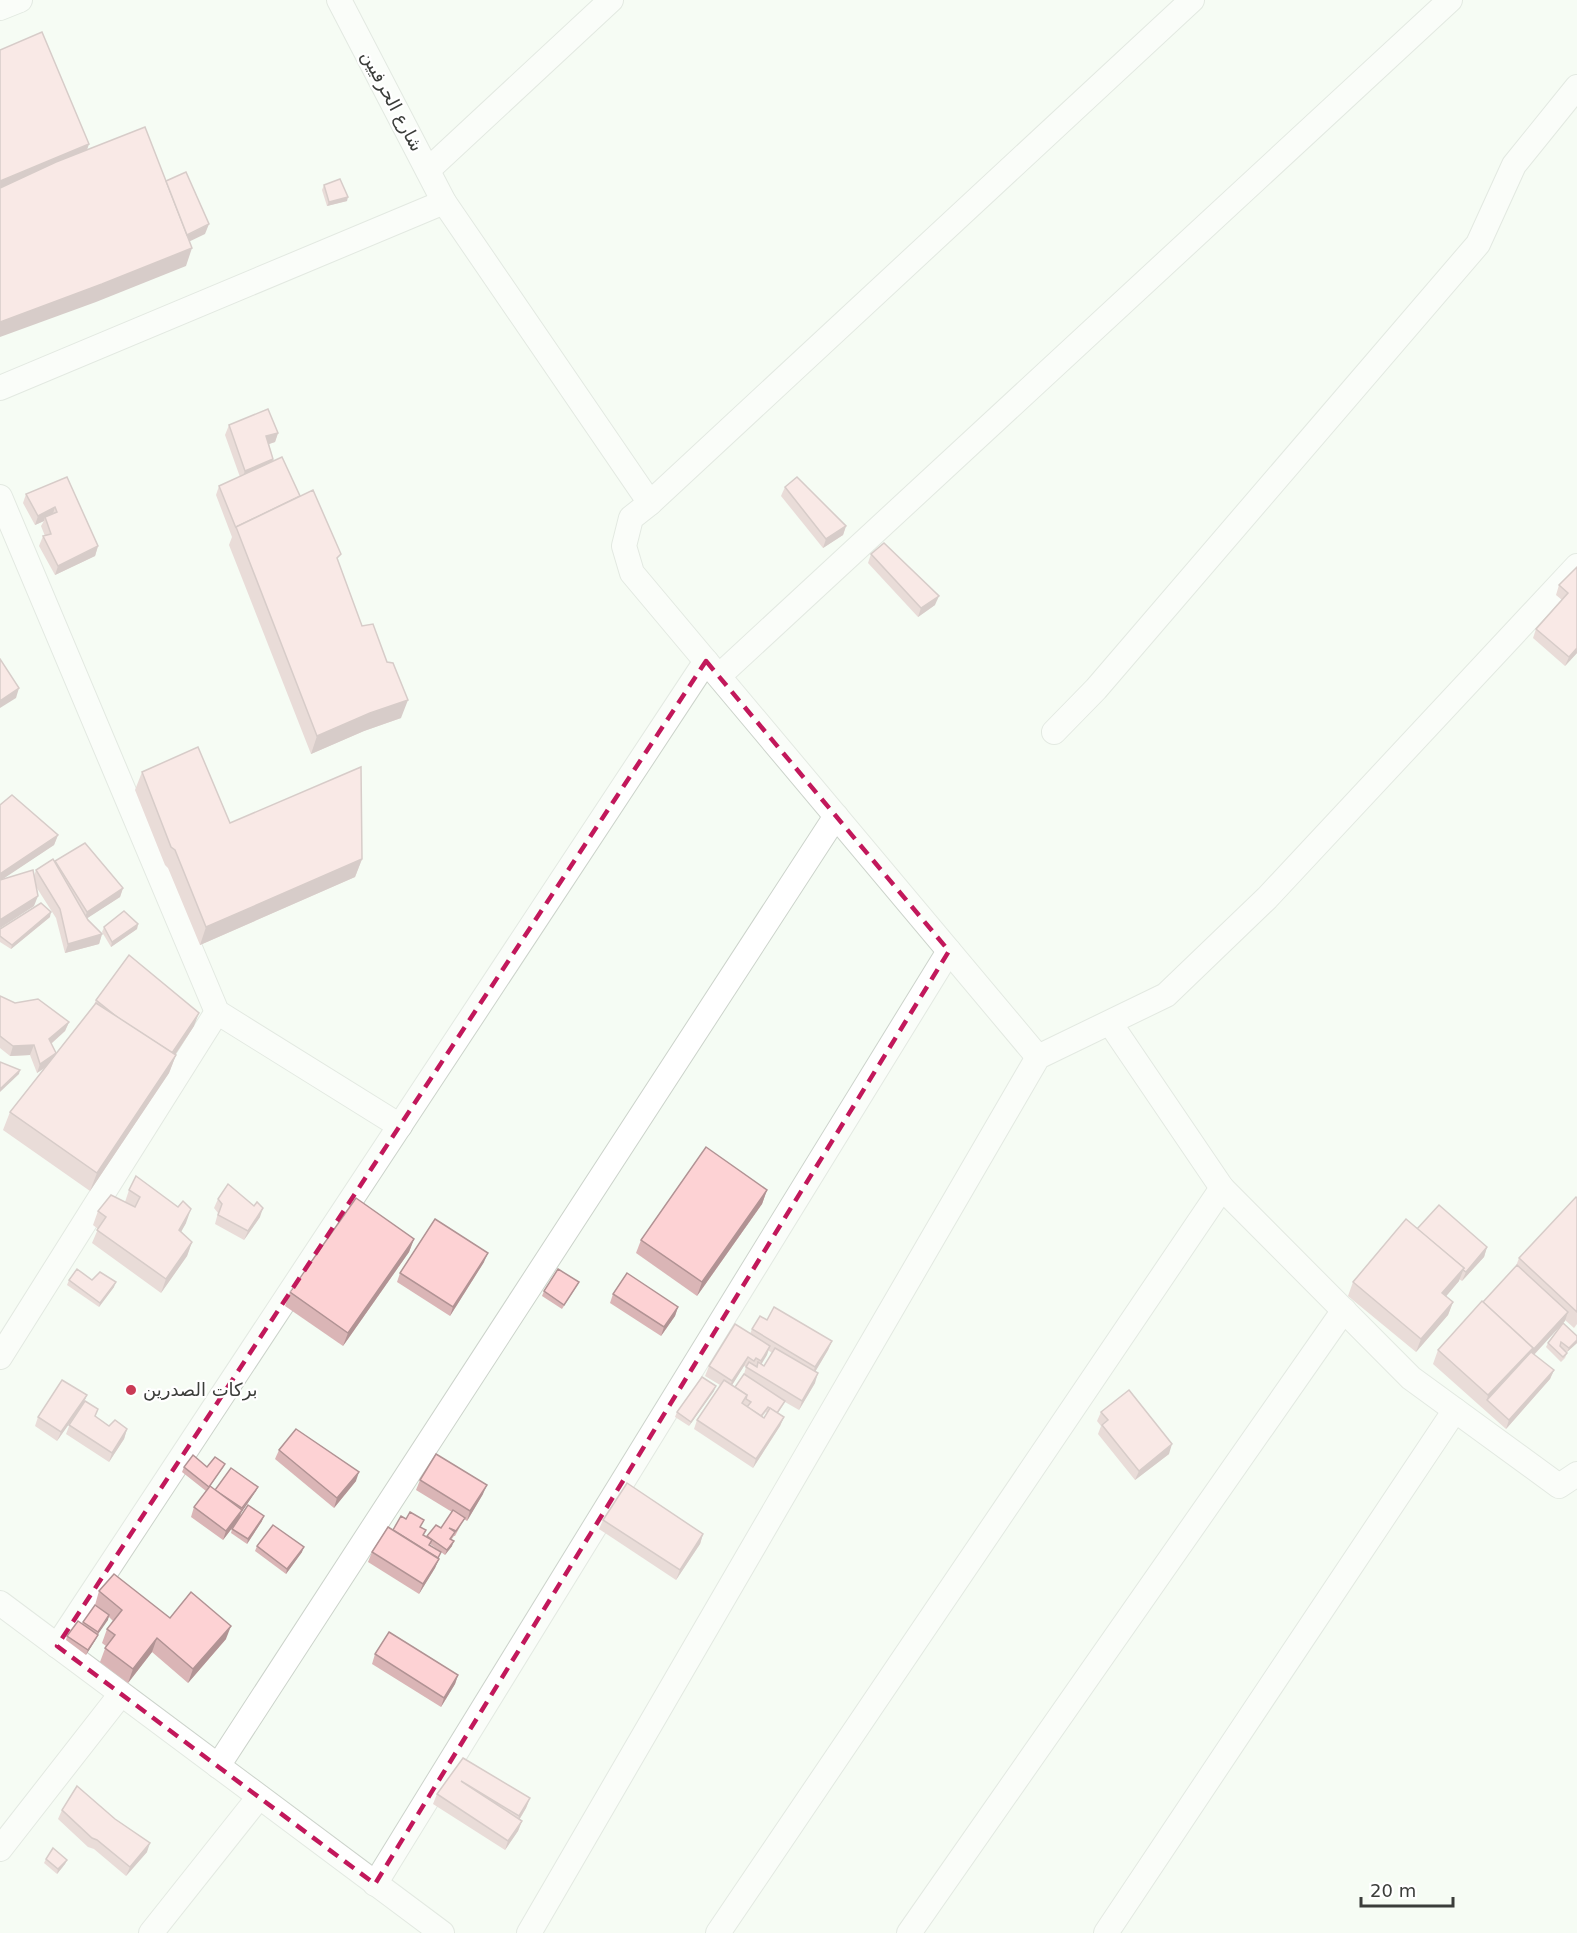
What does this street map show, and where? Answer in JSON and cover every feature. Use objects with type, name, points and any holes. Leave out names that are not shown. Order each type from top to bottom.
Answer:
[{"type":"street","points":[[0,8],[20,0]]},
{"type":"street","name":"شارع الحرفيين","points":[[339,0],[444,202],[650,502]]},
{"type":"street","points":[[428,170],[611,0]]},
{"type":"street","points":[[1038,1057],[632,573],[624,546],[630,518],[650,502],[1191,0]]},
{"type":"street","points":[[57,1646],[400,1126],[712,669],[1449,0]]},
{"type":"street","points":[[1054,732],[1096,689],[1478,244],[1514,165],[1577,87]]},
{"type":"street","points":[[0,388],[444,202]]},
{"type":"street","points":[[0,497],[217,1012],[400,1126]]},
{"type":"street","points":[[529,1933],[1038,1057],[1166,995],[1267,898],[1577,566]]},
{"type":"street","points":[[218,1766],[836,816]]},
{"type":"street","points":[[375,1884],[950,951]]},
{"type":"street","points":[[0,1357],[217,1012]]},
{"type":"street","points":[[1110,1023],[1222,1188],[1411,1378],[1559,1486],[1577,1474]]},
{"type":"street","points":[[718,1933],[1222,1188]]},
{"type":"street","points":[[909,1933],[1344,1310]]},
{"type":"street","points":[[1106,1933],[1455,1410]]},
{"type":"street","points":[[0,1603],[442,1933]]},
{"type":"street","points":[[0,1849],[121,1694]]},
{"type":"street","points":[[152,1933],[259,1797]]},
{"type":"highlighted area","points":[[706,661],[949,951],[375,1884],[57,1646]]},
{"type":"building","points":[[42,32],[89,144],[0,181],[0,50]]},
{"type":"building","points":[[145,127],[192,248],[0,322],[0,188],[56,162]]},
{"type":"building","points":[[186,172],[209,224],[187,235],[166,181]]},
{"type":"building","points":[[340,179],[348,197],[329,202],[324,185]]},
{"type":"building","points":[[268,409],[278,433],[266,436],[273,459],[245,471],[229,425]]},
{"type":"building","points":[[282,457],[300,496],[236,528],[219,486]]},
{"type":"building","points":[[67,477],[98,546],[58,566],[43,536],[51,534],[45,517],[57,512],[55,507],[38,516],[26,494]]},
{"type":"building","points":[[797,477],[846,526],[826,539],[785,487]]},
{"type":"building","points":[[313,490],[341,554],[337,558],[362,626],[373,624],[387,662],[393,663],[408,700],[370,713],[317,736],[236,527]]},
{"type":"building","points":[[884,543],[939,596],[921,608],[871,554]]},
{"type":"building","points":[[1577,567],[1577,648],[1569,657],[1536,629],[1568,593],[1559,585]]},
{"type":"building","points":[[0,659],[19,688],[0,701]]},
{"type":"building","points":[[198,747],[230,823],[361,767],[362,859],[206,927],[175,850],[171,847],[142,772]]},
{"type":"building","points":[[12,795],[58,835],[0,874],[0,805]]},
{"type":"building","points":[[85,843],[123,888],[87,912],[55,861]]},
{"type":"building","points":[[53,859],[88,920],[102,934],[68,944],[60,909],[36,870]]},
{"type":"building","points":[[33,870],[38,896],[0,920],[0,880]]},
{"type":"building","points":[[41,903],[51,912],[12,945],[0,936],[0,929]]},
{"type":"building","points":[[124,911],[138,924],[112,942],[104,927]]},
{"type":"building","points":[[129,955],[199,1013],[172,1053],[122,1021],[96,1000]]},
{"type":"building","points":[[0,996],[15,1003],[38,999],[69,1022],[49,1039],[56,1053],[40,1064],[34,1045],[13,1046],[0,1036]]},
{"type":"building","points":[[96,1003],[176,1055],[97,1173],[10,1112]]},
{"type":"building","points":[[0,1062],[20,1070],[0,1089]]},
{"type":"building","points":[[706,1147],[767,1190],[702,1282],[641,1240]]},
{"type":"building","points":[[136,1176],[178,1207],[183,1201],[191,1209],[179,1230],[192,1242],[166,1279],[97,1230],[106,1217],[98,1211],[111,1195],[135,1207],[140,1197],[129,1190]]},
{"type":"building","points":[[228,1184],[254,1206],[257,1202],[263,1208],[248,1231],[218,1215],[222,1204],[218,1199]]},
{"type":"building","points":[[356,1198],[414,1239],[348,1333],[290,1292]]},
{"type":"building","points":[[1577,1198],[1577,1312],[1519,1258]]},
{"type":"building","points":[[1439,1205],[1487,1247],[1466,1272],[1417,1229]]},
{"type":"building","points":[[435,1219],[488,1253],[453,1307],[400,1273]]},
{"type":"building","points":[[1406,1219],[1464,1268],[1442,1293],[1453,1302],[1421,1339],[1353,1282]]},
{"type":"building","points":[[1517,1265],[1568,1312],[1531,1352],[1533,1348],[1483,1302]]},
{"type":"building","points":[[77,1269],[92,1280],[100,1272],[116,1282],[100,1303],[69,1280]]},
{"type":"building","points":[[558,1269],[579,1282],[564,1305],[544,1291]]},
{"type":"building","points":[[627,1273],[678,1307],[664,1327],[613,1294]]},
{"type":"building","points":[[1482,1301],[1533,1348],[1488,1395],[1438,1350]]},
{"type":"building","points":[[774,1307],[832,1341],[815,1367],[752,1329],[760,1316],[767,1320]]},
{"type":"building","points":[[1563,1323],[1577,1336],[1577,1340],[1569,1348],[1561,1342],[1560,1346],[1567,1353],[1563,1357],[1548,1343]]},
{"type":"building","points":[[735,1324],[770,1346],[761,1361],[756,1358],[754,1361],[748,1357],[732,1381],[709,1366]]},
{"type":"building","points":[[775,1348],[818,1373],[802,1401],[746,1367],[749,1362],[757,1367],[758,1362],[764,1366]]},
{"type":"building","points":[[1531,1352],[1554,1370],[1509,1420],[1487,1400]]},
{"type":"building","points":[[744,1374],[785,1401],[777,1413],[768,1407],[761,1416],[747,1407],[751,1402],[746,1399],[747,1395],[735,1387]]},
{"type":"building","points":[[702,1377],[716,1386],[691,1422],[677,1412]]},
{"type":"building","points":[[62,1380],[87,1395],[61,1432],[38,1417]]},
{"type":"building","points":[[724,1380],[747,1395],[742,1403],[764,1418],[770,1408],[784,1417],[756,1459],[697,1420]]},
{"type":"building","points":[[1129,1390],[1172,1444],[1139,1471],[1102,1425],[1108,1420],[1101,1412]]},
{"type":"building","points":[[85,1401],[98,1409],[95,1416],[109,1426],[115,1420],[127,1429],[112,1453],[69,1425]]},
{"type":"building","points":[[296,1429],[359,1472],[337,1498],[279,1450]]},
{"type":"building","points":[[436,1454],[487,1485],[470,1511],[420,1480]]},
{"type":"building","points":[[193,1455],[207,1467],[215,1457],[225,1464],[209,1487],[184,1467]]},
{"type":"building","points":[[231,1468],[258,1487],[242,1508],[215,1490]]},
{"type":"building","points":[[627,1483],[703,1534],[680,1570],[603,1520]]},
{"type":"building","points":[[210,1486],[242,1510],[226,1531],[194,1507]]},
{"type":"building","points":[[248,1505],[264,1516],[248,1539],[232,1529]]},
{"type":"building","points":[[453,1510],[465,1518],[456,1531],[449,1528],[455,1532],[450,1539],[454,1541],[447,1550],[427,1536],[436,1525],[441,1528]]},
{"type":"building","points":[[410,1512],[424,1520],[420,1527],[426,1530],[423,1535],[432,1540],[429,1545],[441,1552],[438,1558],[393,1530],[401,1516],[406,1519]]},
{"type":"building","points":[[273,1525],[304,1547],[287,1569],[257,1546]]},
{"type":"building","points":[[388,1527],[439,1559],[423,1584],[372,1552]]},
{"type":"building","points":[[114,1574],[170,1618],[191,1592],[231,1626],[193,1669],[157,1638],[133,1669],[105,1648],[115,1635],[107,1629],[122,1610],[99,1591]]},
{"type":"building","points":[[95,1605],[109,1615],[98,1632],[83,1622]]},
{"type":"building","points":[[78,1621],[98,1635],[88,1650],[67,1636]]},
{"type":"building","points":[[389,1632],[458,1675],[444,1698],[375,1654]]},
{"type":"building","points":[[463,1758],[530,1798],[519,1816],[461,1781],[522,1821],[508,1841],[437,1794]]},
{"type":"building","points":[[77,1786],[115,1819],[150,1843],[130,1867],[92,1838],[62,1810]]},
{"type":"building","points":[[53,1848],[67,1860],[58,1869],[46,1859]]},
{"type":"place","name":"بركات الصدرين","points":[[131,1390]]}]
